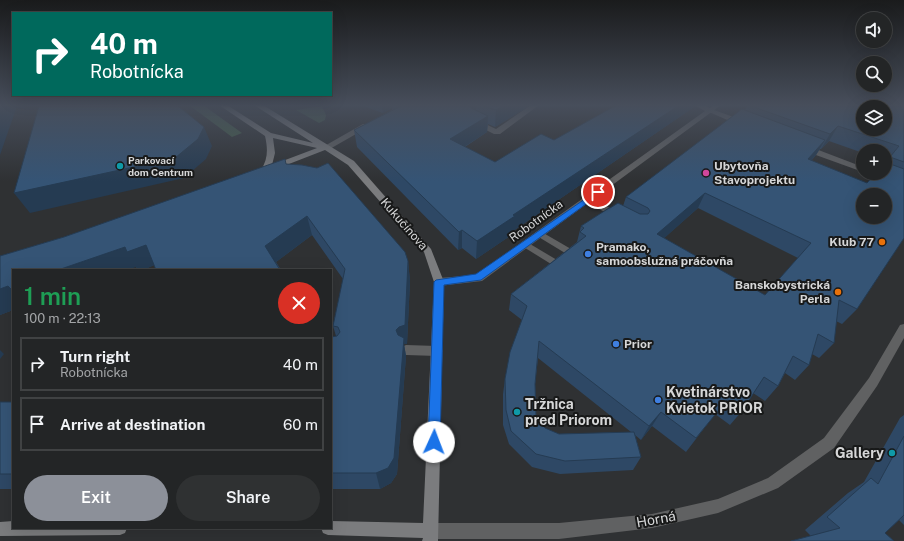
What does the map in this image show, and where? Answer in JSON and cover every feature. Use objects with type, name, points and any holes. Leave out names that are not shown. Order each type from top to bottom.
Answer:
[{"type":"street","points":[[261,130],[269,135],[325,148]]},
{"type":"street","points":[[296,130],[325,148]]},
{"type":"street","points":[[269,135],[272,150],[271,161],[262,172],[325,148],[358,130]]},
{"type":"street","name":"Robotnícka","points":[[439,282],[478,278],[684,130]]},
{"type":"street","points":[[797,144],[856,167]]},
{"type":"street","name":"Kukučínova","points":[[325,148],[345,158],[351,163],[428,251],[439,282],[430,536]]},
{"type":"street","points":[[888,180],[904,186]]},
{"type":"street","points":[[588,199],[625,220]]},
{"type":"street","points":[[540,234],[568,252]]},
{"type":"street","points":[[525,244],[554,262]]},
{"type":"street","name":"Horná","points":[[332,528],[430,536],[559,531],[652,521],[718,506],[773,483],[828,443],[873,382],[904,328]]},
{"type":"street","points":[[406,350],[437,351]]},
{"type":"street","points":[[0,529],[12,529]]},
{"type":"green space","points":[[223,130],[238,130],[242,133],[232,137]]},
{"type":"building","points":[[32,130],[202,130],[198,139],[175,158],[14,193]]},
{"type":"building","points":[[354,130],[464,130],[450,139],[495,162],[541,134],[554,140],[571,130],[641,130],[513,215],[515,216],[477,241],[462,230],[459,232]]},
{"type":"building","points":[[714,130],[799,130],[825,140],[808,159],[856,179],[856,180],[867,183],[870,180],[892,180],[892,165],[904,169],[904,238],[857,309],[839,300],[834,343],[818,334],[809,365],[793,356],[778,386],[764,377],[742,411],[727,400],[696,438],[661,412],[649,426],[539,341],[535,384],[536,417],[545,428],[559,434],[634,432],[641,457],[565,461],[536,454],[511,431],[506,410],[505,379],[510,352],[527,306],[511,294],[586,236],[580,232],[584,228],[581,226],[609,208],[618,203],[640,214],[648,214],[650,211],[648,208],[626,197]],"holes":[[[705,193],[811,243],[765,295],[657,234]]]},
{"type":"building","points":[[819,130],[834,130],[830,134]]},
{"type":"building","points":[[892,130],[904,130],[904,162],[892,158],[892,155],[899,146],[868,136],[892,136]]},
{"type":"building","points":[[285,159],[286,164],[317,168],[328,163],[405,252],[408,261],[405,325],[396,330],[398,335],[404,338],[394,458],[388,468],[376,473],[332,473],[332,337],[337,336],[340,332],[338,327],[333,326],[345,269],[307,216],[265,246],[279,269],[156,269],[146,245],[127,252],[125,247],[61,269],[12,269],[12,290],[8,286],[0,289],[0,256],[64,237]]},
{"type":"building","points":[[0,402],[12,402],[12,474],[0,474]]},
{"type":"building","points":[[904,436],[904,515],[885,533],[894,541],[791,541],[840,528],[827,517],[871,478],[878,484]]},
{"type":"place","name":"Parkovací dom Centrum","points":[[120,166]]},
{"type":"place","name":"Ubytovňa Stavoprojektu","points":[[706,173]]},
{"type":"place","name":"Klub 77","points":[[882,242]]},
{"type":"place","name":"Pramako, samoobslužná práčovňa","points":[[588,254]]},
{"type":"place","name":"Banskobystrická Perla","points":[[838,292]]},
{"type":"place","name":"Prior","points":[[616,344]]},
{"type":"place","name":"Kvetinárstvo Kvietok PRIOR","points":[[658,400]]},
{"type":"place","name":"Tržnica pred Priorom","points":[[517,412]]},
{"type":"place","name":"Gallery","points":[[892,453]]},
{"type":"route","points":[[434,442],[439,282],[478,278],[598,192]]}]
